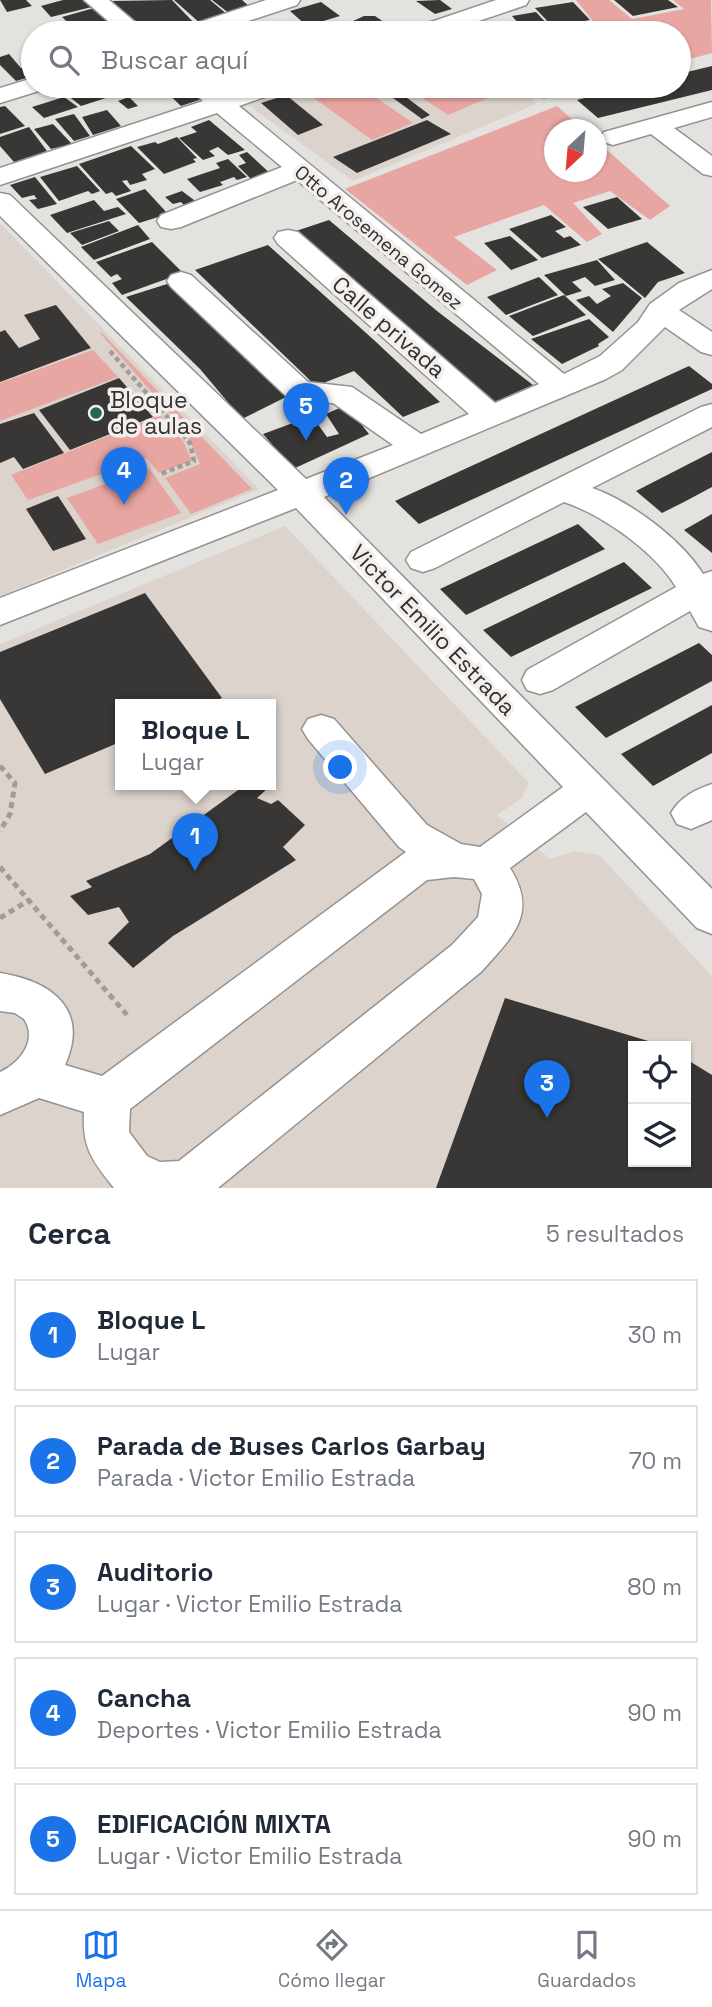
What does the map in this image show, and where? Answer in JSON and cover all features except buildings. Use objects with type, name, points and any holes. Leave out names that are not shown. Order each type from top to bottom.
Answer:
[{"type":"street","points":[[95,0],[121,21]]},
{"type":"street","points":[[226,21],[289,0]]},
{"type":"street","points":[[459,21],[518,0]]},
{"type":"street","points":[[0,96],[21,89]]},
{"type":"street","name":"Otto Arosemena Gomez","points":[[214,98],[560,386]]},
{"type":"street","points":[[0,177],[238,98]]},
{"type":"street","points":[[613,137],[712,108]]},
{"type":"street","points":[[653,124],[712,168]]},
{"type":"street","points":[[171,221],[298,170]]},
{"type":"street","name":"Victor Emilio Estrada","points":[[0,201],[300,492],[712,916]]},
{"type":"street","name":"Calle privada","points":[[288,239],[491,416]]},
{"type":"street","points":[[0,612],[418,447],[611,363],[650,327],[660,310],[689,289],[712,279]]},
{"type":"street","points":[[181,281],[297,389],[341,394],[418,447]]},
{"type":"street","points":[[660,310],[712,346]]},
{"type":"street","points":[[423,560],[712,414]]},
{"type":"street","points":[[540,680],[707,598],[683,570],[645,534],[601,503],[562,490]]},
{"type":"street","points":[[108,1099],[106,1138],[130,1172],[158,1185],[188,1183],[467,958],[498,923],[503,892],[470,862],[413,836],[321,729]]},
{"type":"street","points":[[17,1085],[108,1099],[417,865],[470,862],[588,790]]},
{"type":"street","points":[[0,992],[26,996],[48,1017],[52,1032],[51,1047],[45,1062],[17,1085]]},
{"type":"path","points":[[113,357],[142,385],[190,443],[194,461],[161,474]]},
{"type":"path","points":[[0,766],[15,783],[10,814],[0,831]]},
{"type":"path","points":[[0,867],[128,1014]]},
{"type":"path","points":[[0,918],[29,900]]},
{"type":"shaded area","points":[[576,0],[609,0],[632,19],[684,9],[673,0],[711,0],[712,53],[691,59],[691,21],[593,21]]},
{"type":"shaded area","points":[[269,98],[532,98],[536,104],[353,181],[248,105]]},
{"type":"shaded area","points":[[314,98],[377,98],[413,123],[372,140]]},
{"type":"shaded area","points":[[422,98],[488,98],[448,115]]},
{"type":"shaded area","points":[[557,106],[572,119],[544,119],[544,182],[607,182],[607,150],[670,206],[650,220],[610,191],[573,203],[602,234],[587,242],[544,205],[454,237],[497,270],[467,285],[345,189]]},
{"type":"shaded area","points":[[0,223],[259,489],[0,596]]},
{"type":"shaded area","points":[[100,333],[252,489],[191,514],[165,478],[200,464],[186,432]]},
{"type":"shaded area","points":[[93,350],[118,377],[0,421],[0,383]]},
{"type":"shaded area","points":[[160,415],[183,441],[192,461],[159,473],[147,458],[28,500],[11,475]]},
{"type":"shaded area","points":[[149,468],[181,513],[98,544],[67,498]]},
{"type":"shaded area","points":[[285,526],[529,783],[522,798],[497,815],[550,859],[576,851],[599,855],[712,976],[712,1188],[0,1188],[0,644]]},
{"type":"place","name":"Bloque de aulas","points":[[96,413]]},
{"type":"place","name":"EDIFICACIÓN MIXTA","points":[[306,441]]},
{"type":"place","name":"Cancha","points":[[124,505]]},
{"type":"place","name":"Parada de Buses Carlos Garbay","points":[[346,515]]},
{"type":"place","name":"Bloque L","points":[[195,871]]},
{"type":"place","name":"Auditorio","points":[[547,1118]]}]
